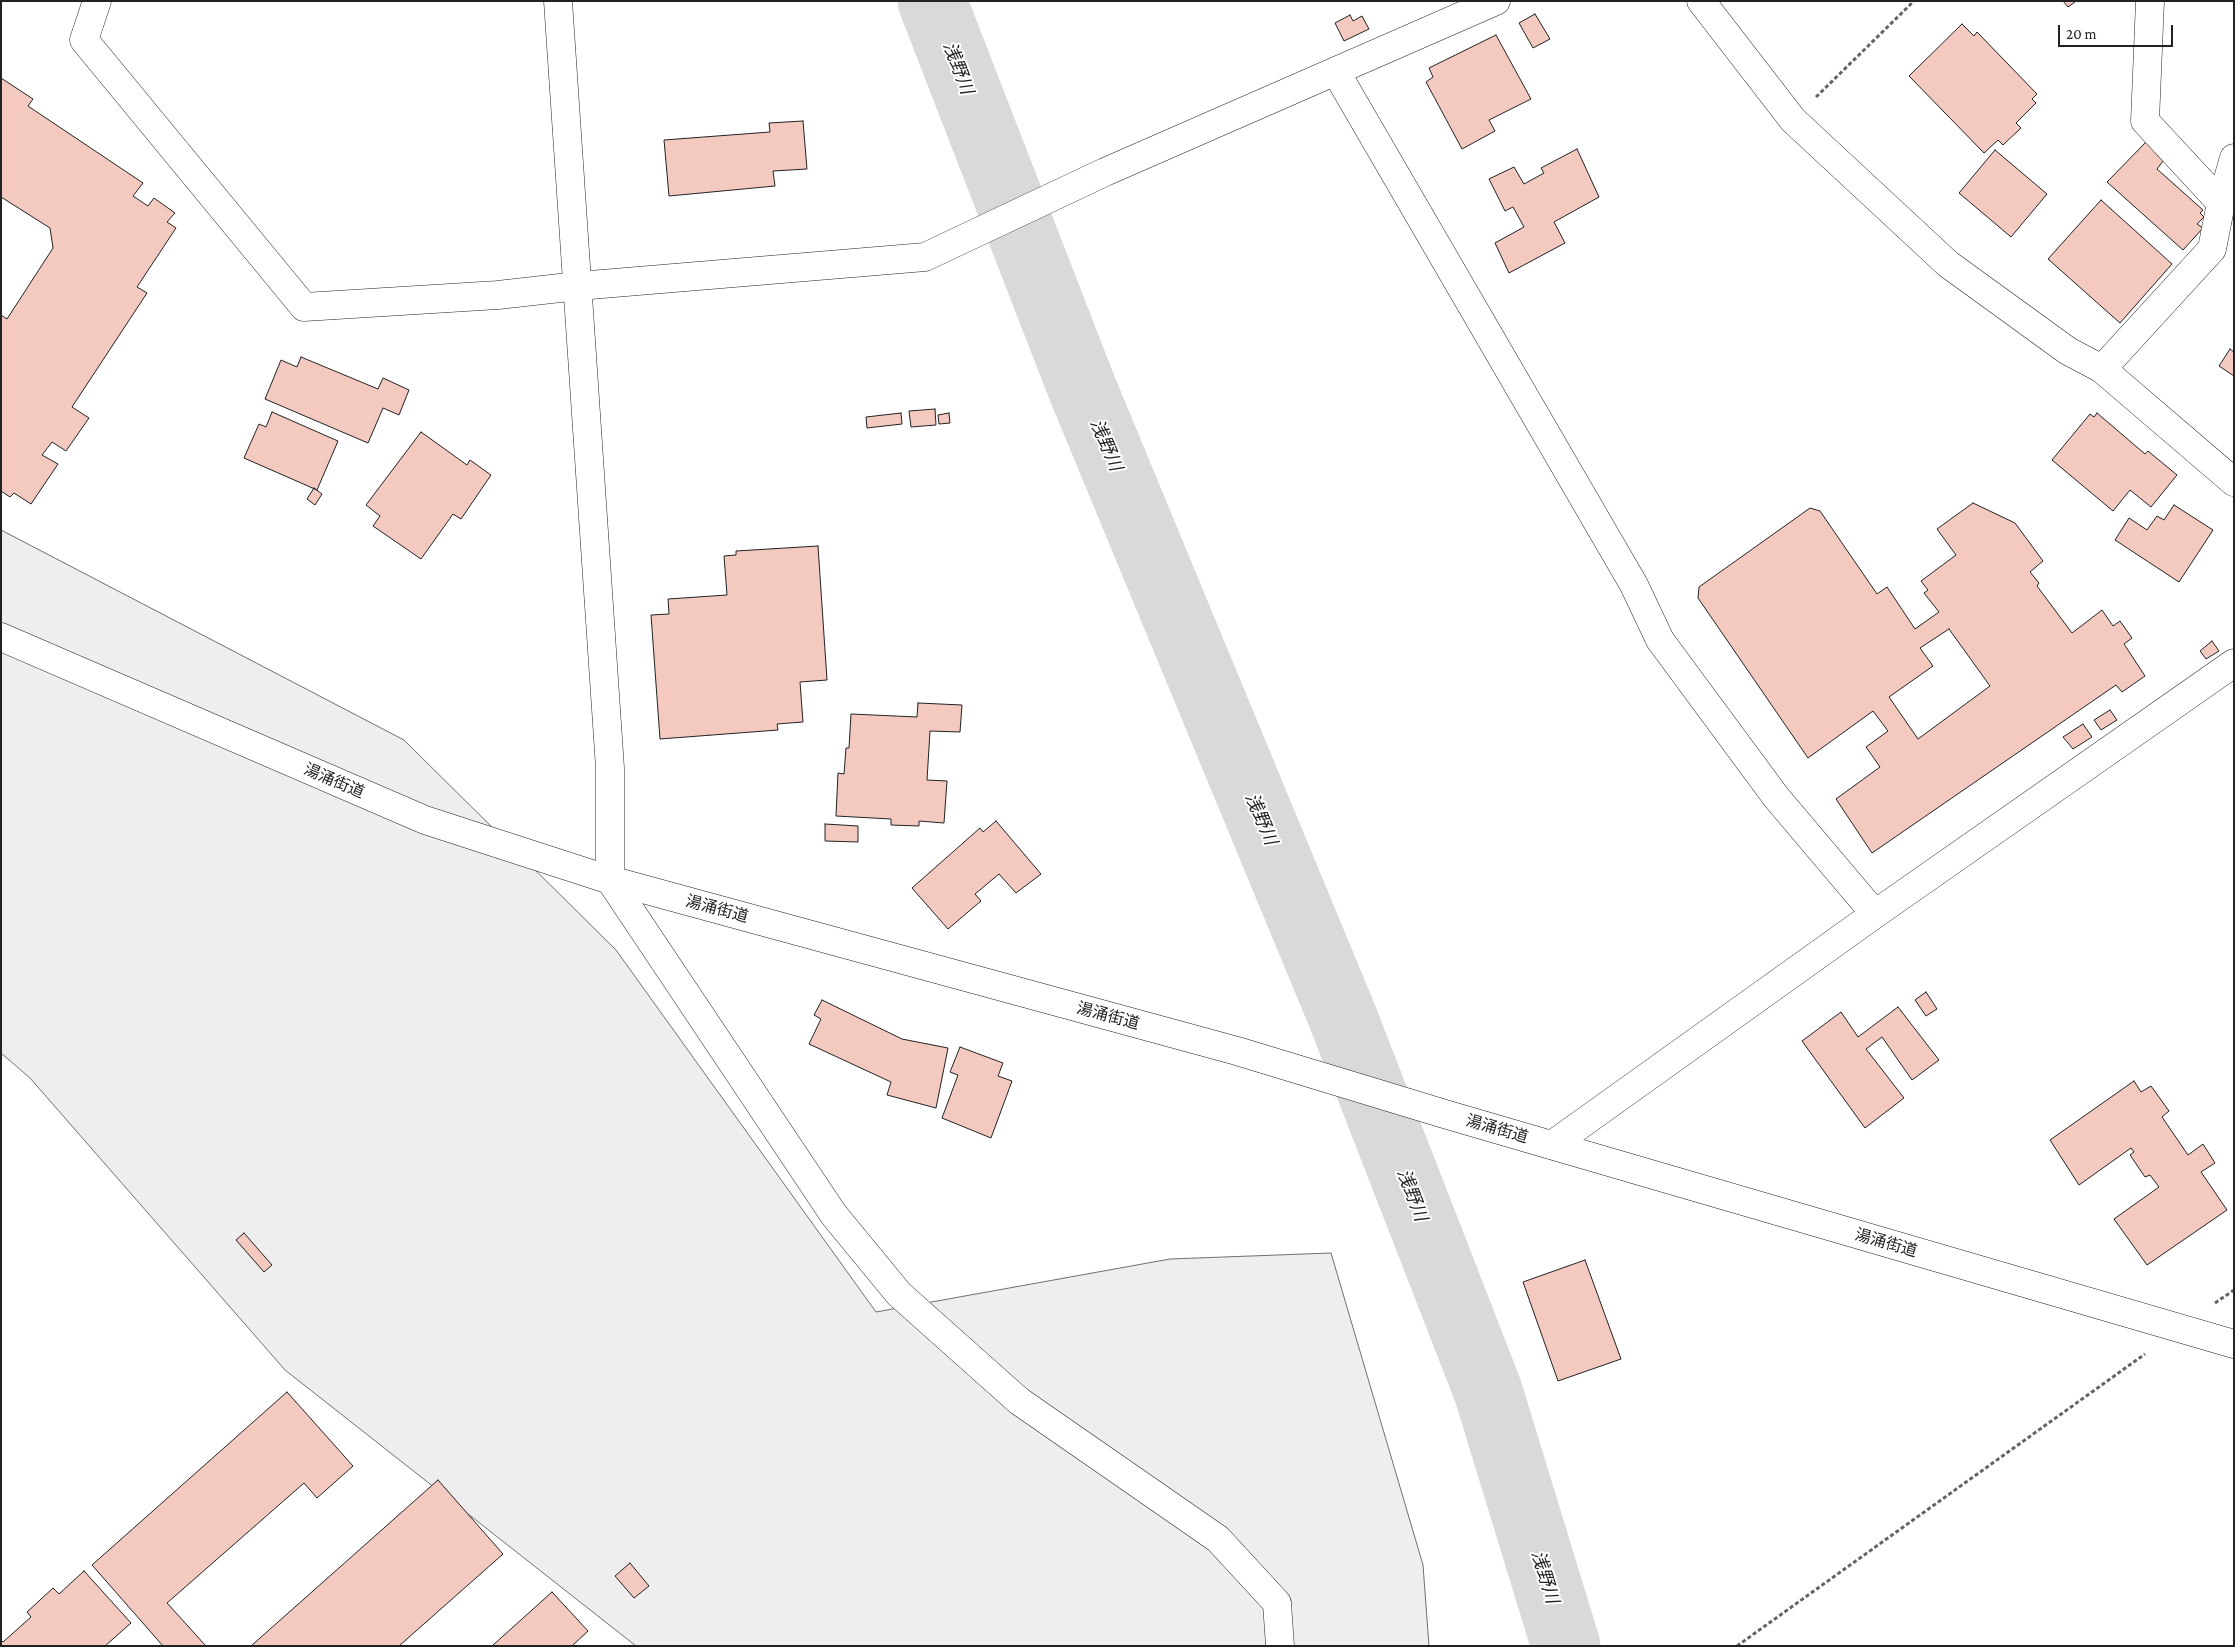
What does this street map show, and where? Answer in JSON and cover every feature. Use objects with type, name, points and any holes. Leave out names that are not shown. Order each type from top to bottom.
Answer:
[{"type":"street","points":[[97,1],[84,40],[304,307],[498,295],[578,286],[925,257],[1105,172],[1496,1]]},
{"type":"street","points":[[558,1],[610,768],[610,880],[834,1215],[899,1294],[1019,1401],[1218,1539],[1277,1603],[1280,1646]]},
{"type":"street","points":[[1701,1],[1793,120],[1948,264],[2068,351],[2102,369],[2234,482]]},
{"type":"street","points":[[2150,1],[2144,121],[2221,202]]},
{"type":"street","points":[[1336,72],[1634,586],[1660,640],[1776,796],[1875,914]]},
{"type":"street","points":[[2102,369],[2212,249],[2221,202],[2234,158]]},
{"type":"street","name":"湯涌街道","points":[[1,637],[425,820],[610,880],[1236,1051],[1552,1146],[2179,1330],[2234,1344]]},
{"type":"street","points":[[1552,1146],[1875,914],[2234,663]]},
{"type":"path","points":[[1793,120],[1914,1]]},
{"type":"path","points":[[1737,1646],[2179,1330]]},
{"type":"shaded area","points":[[1,530],[404,740],[616,950],[876,1312],[1170,1259],[1331,1253],[1423,1565],[1429,1646],[636,1646],[285,1370],[30,1078],[1,1053]]},
{"type":"building","points":[[2063,1],[2075,1],[2075,2],[2068,7]]},
{"type":"building","points":[[1535,14],[1550,39],[1533,48],[1519,23]]},
{"type":"building","points":[[1350,15],[1353,21],[1362,16],[1369,29],[1344,41],[1335,23]]},
{"type":"building","points":[[1962,24],[1974,36],[1977,32],[2037,94],[2032,99],[2036,103],[2016,123],[2021,128],[2003,145],[1998,140],[1984,153],[1909,76]]},
{"type":"building","points":[[1496,35],[1531,99],[1489,120],[1495,131],[1462,149],[1426,82],[1433,77],[1429,68]]},
{"type":"building","points":[[1,78],[33,99],[28,106],[143,183],[133,196],[148,206],[154,198],[175,213],[167,222],[176,228],[137,287],[147,293],[72,407],[89,418],[66,451],[52,442],[42,455],[58,464],[31,504],[14,493],[10,497],[1,491]]},
{"type":"building","points":[[803,121],[807,169],[773,171],[775,186],[669,196],[664,140],[770,132],[769,123]]},
{"type":"building","points":[[2146,142],[2163,161],[2157,169],[2203,210],[2200,213],[2204,217],[2197,224],[2203,228],[2183,250],[2107,182]]},
{"type":"building","points":[[1577,149],[1599,197],[1554,222],[1565,243],[1509,273],[1495,243],[1524,227],[1513,207],[1505,211],[1489,179],[1514,167],[1524,184],[1544,173],[1541,168]]},
{"type":"building","points":[[1995,150],[2047,194],[2011,237],[1959,193]]},
{"type":"building","points":[[1,197],[50,228],[53,248],[7,319],[1,315]]},
{"type":"building","points":[[2101,200],[2172,264],[2120,323],[2048,259]]},
{"type":"building","points":[[2230,349],[2234,352],[2234,376],[2219,366]]},
{"type":"building","points":[[301,357],[378,389],[383,378],[409,390],[399,415],[383,408],[368,443],[265,399],[281,360],[297,367]]},
{"type":"building","points":[[935,409],[936,425],[911,427],[909,411]]},
{"type":"building","points":[[272,412],[338,441],[317,490],[244,458],[259,424],[266,427]]},
{"type":"building","points":[[901,413],[902,424],[867,428],[866,417]]},
{"type":"building","points":[[949,413],[950,423],[939,424],[938,415]]},
{"type":"building","points":[[2097,413],[2145,454],[2148,451],[2177,475],[2151,507],[2130,490],[2113,511],[2052,460],[2090,414],[2094,417]]},
{"type":"building","points":[[421,432],[467,465],[470,460],[491,475],[461,519],[453,514],[421,559],[373,526],[380,516],[366,505]]},
{"type":"building","points":[[314,488],[322,494],[315,505],[307,499]]},
{"type":"building","points":[[1973,503],[2015,523],[2043,561],[2030,572],[2039,583],[2037,586],[2072,633],[2102,610],[2113,626],[2120,621],[2132,638],[2124,644],[2145,676],[2122,692],[2116,685],[1872,853],[1836,799],[1880,767],[1866,747],[1888,731],[1873,711],[1808,758],[1698,598],[1699,587],[1810,508],[1820,511],[1877,594],[1887,587],[1915,629],[1939,612],[1924,593],[1928,590],[1921,581],[1956,555],[1937,529]]},
{"type":"building","points":[[2174,505],[2213,530],[2179,582],[2115,540],[2129,518],[2147,530],[2157,516],[2164,520]]},
{"type":"building","points":[[818,546],[827,680],[800,682],[803,722],[777,724],[778,730],[660,739],[651,615],[669,614],[668,599],[727,595],[724,556],[736,555],[736,551]]},
{"type":"building","points":[[1949,629],[1990,686],[1918,739],[1889,697],[1933,666],[1920,648]]},
{"type":"building","points":[[2212,641],[2219,651],[2206,659],[2200,651]]},
{"type":"building","points":[[918,703],[962,705],[960,732],[930,731],[927,780],[947,781],[944,823],[919,821],[919,826],[891,825],[891,819],[836,816],[838,773],[844,774],[846,748],[849,748],[851,714],[917,717]]},
{"type":"building","points":[[2110,710],[2117,720],[2101,730],[2094,720]]},
{"type":"building","points":[[2083,724],[2092,737],[2073,749],[2063,737]]},
{"type":"building","points":[[996,821],[1041,874],[1016,893],[999,874],[975,894],[981,901],[948,929],[912,888],[980,828],[983,832]]},
{"type":"building","points":[[825,824],[858,826],[858,842],[825,841]]},
{"type":"building","points":[[1926,992],[1937,1009],[1926,1016],[1915,1000]]},
{"type":"building","points":[[822,1000],[902,1039],[948,1048],[936,1108],[887,1095],[891,1082],[809,1044],[821,1019],[814,1015]]},
{"type":"building","points":[[1898,1007],[1939,1060],[1912,1080],[1882,1037],[1866,1049],[1904,1098],[1865,1128],[1802,1041],[1841,1012],[1858,1037]]},
{"type":"building","points":[[960,1047],[1003,1063],[998,1076],[1012,1081],[991,1138],[942,1118],[958,1075],[950,1072]]},
{"type":"building","points":[[2134,1081],[2141,1092],[2151,1086],[2169,1111],[2162,1117],[2188,1155],[2203,1144],[2215,1163],[2201,1172],[2227,1210],[2147,1265],[2114,1219],[2159,1187],[2150,1175],[2145,1177],[2130,1155],[2134,1152],[2131,1148],[2079,1185],[2050,1140]]},
{"type":"building","points":[[244,1233],[272,1265],[264,1272],[236,1240]]},
{"type":"building","points":[[1585,1260],[1621,1359],[1558,1381],[1523,1282]]},
{"type":"building","points":[[287,1392],[353,1466],[317,1498],[304,1483],[167,1603],[206,1646],[163,1646],[92,1565]]},
{"type":"building","points":[[438,1480],[503,1554],[399,1646],[251,1646]]},
{"type":"building","points":[[630,1563],[649,1586],[634,1598],[615,1576]]},
{"type":"building","points":[[84,1571],[131,1623],[105,1646],[1,1646],[1,1640],[3,1642],[31,1617],[27,1612],[53,1588],[59,1594]]},
{"type":"building","points":[[552,1592],[588,1631],[572,1646],[492,1646]]},
{"type":"waterway","name":"浅野川","points":[[932,1],[1082,388],[1343,1018],[1488,1391],[1566,1646]]}]
